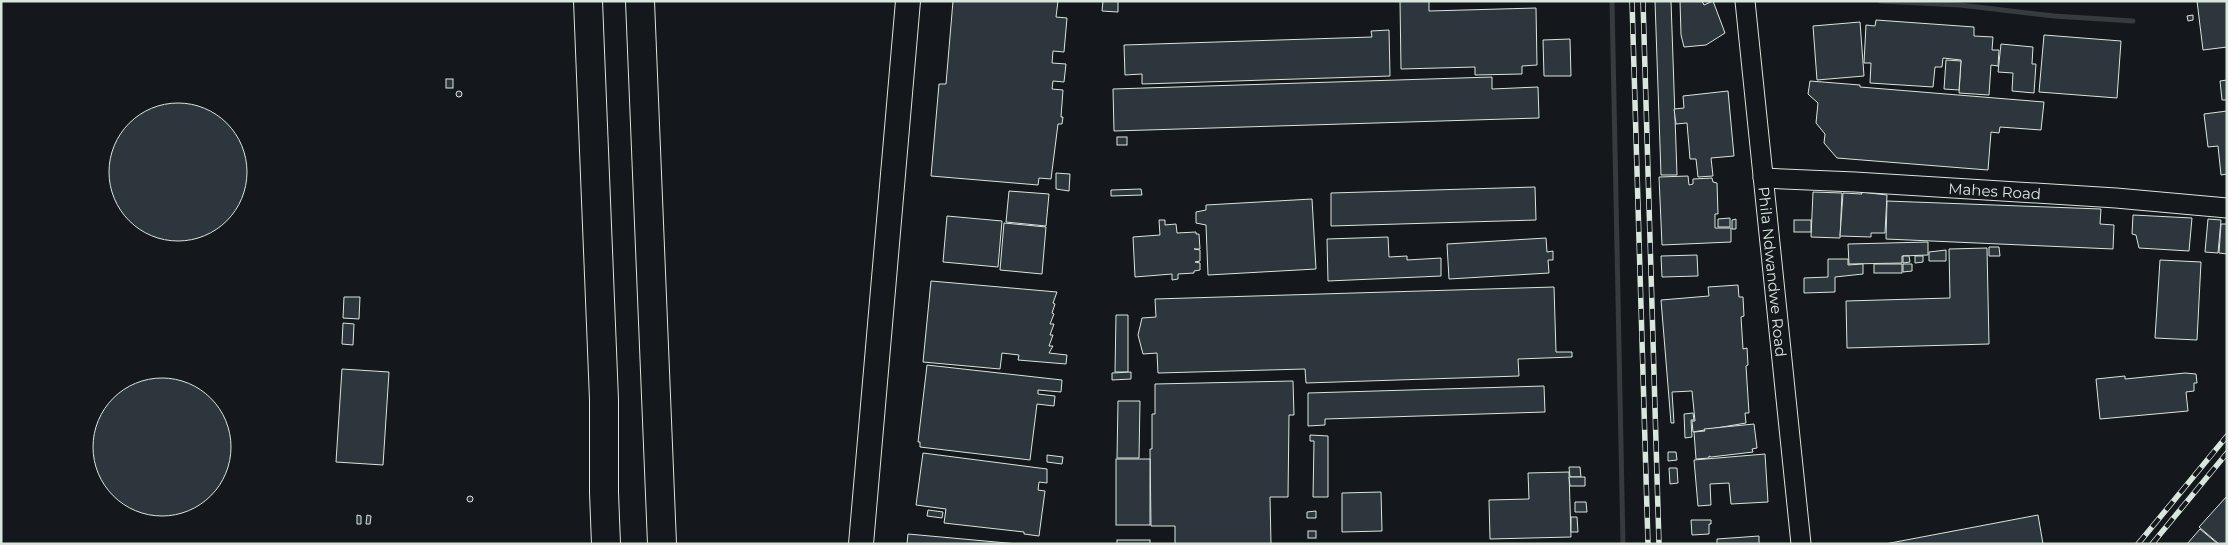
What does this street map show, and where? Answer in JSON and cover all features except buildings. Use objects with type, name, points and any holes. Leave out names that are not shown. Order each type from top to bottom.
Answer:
[{"type":"highway","points":[[579,1],[591,63]]},
{"type":"highway","points":[[588,1],[604,400],[606,544]]},
{"type":"highway","points":[[641,1],[662,544]]},
{"type":"main road","points":[[861,544],[908,1]]},
{"type":"street","name":"Phila Ndwandwe Road","points":[[1745,1],[1801,544]]},
{"type":"street","name":"Mahes Road","points":[[1763,178],[2116,198],[2227,208]]},
{"type":"waterway","points":[[1612,1],[1623,544]]},
{"type":"waterway","points":[[1880,1],[1960,5],[2054,16],[2133,21]]},
{"type":"railway","points":[[1632,1],[1648,544]]},
{"type":"railway","points":[[1643,1],[1659,544]]},
{"type":"railway","points":[[2138,544],[2227,436]]},
{"type":"railway","points":[[2152,544],[2227,453]]}]
